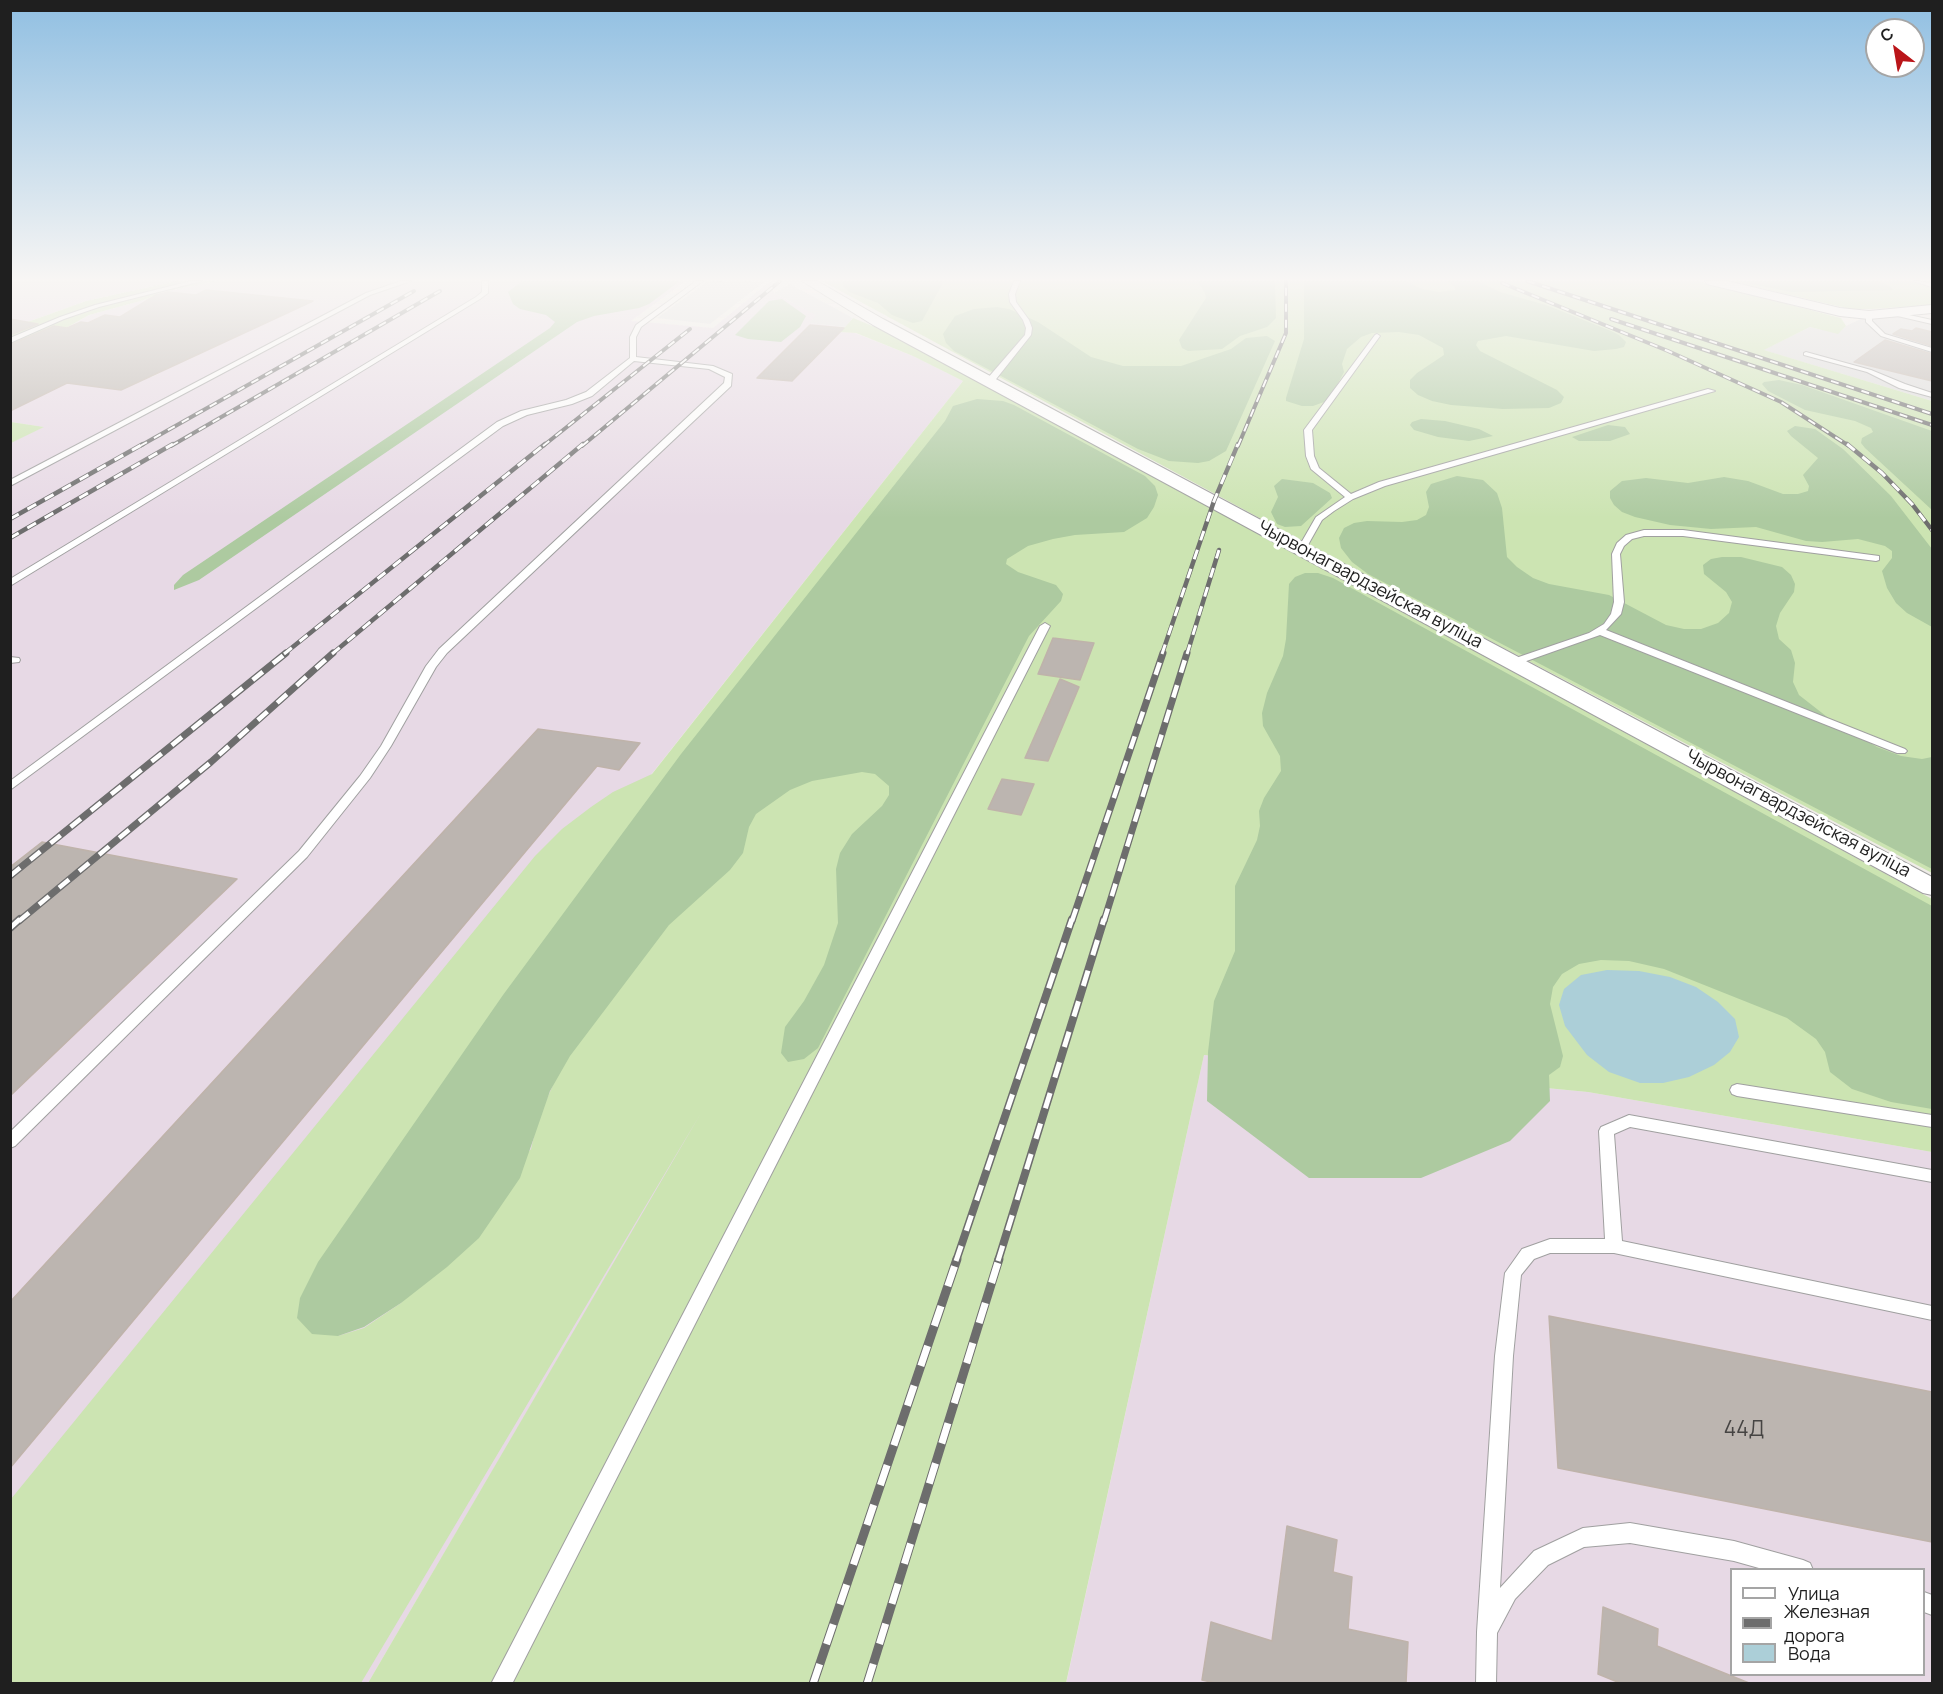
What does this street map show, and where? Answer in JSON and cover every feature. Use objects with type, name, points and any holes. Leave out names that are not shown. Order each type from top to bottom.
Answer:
[{"type":"street","name":"Чырвонагвардзейская вуліца","points":[[950,360],[1932,887]]},
{"type":"lane","points":[[10,484],[244,360]]},
{"type":"lane","points":[[10,583],[376,360]]},
{"type":"lane","points":[[10,788],[500,423],[524,413],[569,402],[589,394],[632,360]]},
{"type":"lane","points":[[10,1142],[303,854],[364,778],[386,746],[431,666],[443,651],[730,380],[725,372],[711,367],[643,360]]},
{"type":"lane","points":[[990,381],[1007,360]]},
{"type":"lane","points":[[1350,497],[1315,468],[1310,456],[1308,430],[1359,360]]},
{"type":"lane","points":[[1828,360],[1869,371],[1902,386],[1932,395]]},
{"type":"lane","points":[[1301,550],[1319,519],[1350,497],[1414,474],[1711,391]]},
{"type":"lane","points":[[1515,662],[1607,626],[1616,614],[1619,602],[1616,554],[1620,545],[1629,537],[1644,534],[1683,533],[1876,558]]},
{"type":"lane","points":[[501,1683],[1045,626]]},
{"type":"lane","points":[[1599,631],[1901,751]]},
{"type":"lane","points":[[1737,1090],[1932,1121]]},
{"type":"lane","points":[[1614,1246],[1606,1131],[1629,1121],[1932,1176]]},
{"type":"lane","points":[[1486,1683],[1487,1632],[1504,1356],[1513,1272],[1528,1254],[1550,1246],[1614,1246],[1932,1312]]},
{"type":"lane","points":[[1487,1632],[1508,1592],[1541,1558],[1583,1538],[1630,1533],[1734,1551],[1799,1568]]},
{"type":"shaded area","points":[[74,360],[921,360],[963,381],[425,1060],[702,1113],[368,1683],[11,1683],[10,443],[43,427],[11,422],[11,361],[152,377],[165,370]]},
{"type":"shaded area","points":[[1796,360],[1932,360],[1932,401]]},
{"type":"shaded area","points":[[1204,1055],[1588,1092],[1932,1152],[1932,1683],[1066,1684]]},
{"type":"green space","points":[[502,360],[521,360],[199,580],[174,590],[174,585],[183,575]]},
{"type":"green space","points":[[921,360],[937,360],[1932,899],[1932,1152],[1588,1092],[1204,1055],[1066,1683],[368,1683],[701,1113],[361,1683],[11,1684],[11,1499],[535,856],[562,829],[591,807],[613,792],[652,774],[963,381]],"holes":[[[553,1085],[538,1119],[531,1149],[401,1303],[364,1328],[338,1336]]]},
{"type":"green space","points":[[968,360],[1797,360],[1932,401],[1932,873],[1361,573]]},
{"type":"green space","points":[[971,360],[1102,360],[1123,366],[1181,366],[1198,360],[1267,360],[1226,451],[1209,461],[1198,463],[1169,461],[1138,449]]},
{"type":"green space","points":[[1298,360],[1343,360],[1344,372],[1333,393],[1324,402],[1313,406],[1302,406],[1286,401]]},
{"type":"green space","points":[[1436,360],[1498,360],[1557,390],[1564,397],[1561,403],[1549,408],[1503,409],[1451,405],[1432,401],[1418,395],[1410,388],[1410,380]]},
{"type":"green space","points":[[1779,380],[1802,385],[1932,431],[1932,510],[1861,443],[1862,438],[1873,432],[1871,428],[1855,421],[1805,410],[1768,391],[1762,384]]},
{"type":"green space","points":[[977,399],[1003,401],[1014,405],[1145,476],[1155,486],[1158,495],[1147,518],[1124,532],[1075,535],[1053,539],[1028,546],[1007,559],[1006,564],[1018,572],[1056,585],[1063,594],[1061,601],[1029,636],[818,1048],[804,1059],[788,1062],[781,1053],[785,1027],[804,1001],[824,965],[838,923],[836,869],[840,853],[852,834],[882,806],[889,795],[889,786],[875,774],[862,772],[812,781],[790,790],[756,814],[749,827],[743,853],[730,870],[669,925],[570,1056],[550,1091],[520,1178],[479,1238],[401,1303],[364,1327],[338,1336],[312,1334],[297,1318],[300,1298],[318,1262],[503,995],[681,754],[945,421],[953,406]]},
{"type":"green space","points":[[1421,419],[1445,421],[1479,429],[1493,436],[1469,441],[1438,437],[1414,430],[1410,425]]},
{"type":"green space","points":[[11,422],[44,427],[11,443]]},
{"type":"green space","points":[[1608,425],[1625,427],[1630,434],[1610,441],[1579,441],[1572,437]]},
{"type":"green space","points":[[1795,426],[1815,429],[1843,449],[1891,496],[1932,549],[1932,627],[1907,613],[1896,603],[1887,588],[1882,571],[1892,558],[1892,551],[1885,546],[1858,539],[1806,541],[1756,527],[1711,529],[1670,525],[1622,512],[1610,498],[1610,491],[1622,481],[1646,478],[1688,483],[1724,477],[1748,481],[1783,494],[1808,491],[1809,486],[1803,475],[1818,458],[1787,431]]},
{"type":"green space","points":[[1457,476],[1483,480],[1497,493],[1502,508],[1507,557],[1517,567],[1533,578],[1549,584],[1609,595],[1666,625],[1684,629],[1701,629],[1718,623],[1729,613],[1732,602],[1726,592],[1704,574],[1703,565],[1711,559],[1741,557],[1782,567],[1791,575],[1795,584],[1794,592],[1780,613],[1776,626],[1779,639],[1791,650],[1795,663],[1793,682],[1799,695],[1831,720],[1877,747],[1901,756],[1922,759],[1932,757],[1932,869],[1368,574],[1352,562],[1341,548],[1339,538],[1344,528],[1354,523],[1402,522],[1417,520],[1426,515],[1429,507],[1426,492],[1431,484]]},
{"type":"green space","points":[[1282,479],[1313,483],[1330,493],[1332,498],[1301,526],[1285,527],[1277,524],[1271,512],[1278,497],[1274,486]]},
{"type":"green space","points":[[1305,573],[1318,573],[1333,578],[1932,906],[1932,1109],[1891,1102],[1852,1089],[1830,1072],[1825,1052],[1816,1039],[1787,1018],[1664,969],[1629,961],[1601,960],[1579,964],[1562,974],[1553,987],[1550,1004],[1563,1056],[1560,1067],[1549,1075],[1550,1101],[1510,1141],[1421,1178],[1309,1178],[1207,1101],[1208,1052],[1214,1001],[1235,951],[1235,886],[1257,840],[1260,826],[1259,811],[1264,798],[1281,771],[1280,756],[1263,726],[1262,713],[1267,693],[1283,656],[1289,584],[1295,577]]},
{"type":"water","points":[[1607,970],[1639,971],[1670,977],[1696,987],[1718,1002],[1735,1019],[1739,1037],[1730,1052],[1714,1065],[1689,1077],[1663,1083],[1640,1083],[1609,1072],[1587,1055],[1565,1026],[1559,1005],[1564,989],[1581,975]]},
{"type":"building","points":[[10,360],[186,360],[121,390],[67,383],[10,411]]},
{"type":"building","points":[[775,360],[813,360],[792,381],[757,378]]},
{"type":"building","points":[[1857,360],[1932,360],[1932,381],[1854,362]]},
{"type":"building","points":[[1053,638],[1094,643],[1080,680],[1038,674]]},
{"type":"building","points":[[1060,679],[1079,687],[1048,761],[1025,758]]},
{"type":"building","points":[[538,729],[640,743],[619,770],[597,766],[10,1468],[10,1302]]},
{"type":"building","points":[[1002,779],[1034,784],[1021,815],[988,809]]},
{"type":"building","points":[[42,842],[237,879],[10,1096],[10,867]]},
{"type":"building","points":[[1549,1316],[1932,1392],[1932,1542],[1558,1468]]},
{"type":"building","points":[[1287,1526],[1337,1540],[1333,1572],[1352,1577],[1348,1629],[1408,1642],[1406,1683],[1215,1683],[1202,1680],[1211,1622],[1272,1641]]},
{"type":"building","points":[[1603,1607],[1658,1629],[1657,1646],[1749,1683],[1620,1683],[1598,1674]]},
{"type":"railway","points":[[140,446],[292,360]]},
{"type":"railway","points":[[171,446],[320,360]]},
{"type":"railway","points":[[543,446],[651,360]]},
{"type":"railway","points":[[582,446],[685,360]]},
{"type":"railway","points":[[1238,446],[1275,360]]},
{"type":"railway","points":[[1688,360],[1781,402],[1849,446]]},
{"type":"railway","points":[[1735,360],[1932,425]]},
{"type":"railway","points":[[1768,360],[1932,414]]},
{"type":"railway","points":[[10,519],[143,444]]},
{"type":"railway","points":[[10,538],[173,444]]},
{"type":"railway","points":[[284,654],[545,444]]},
{"type":"railway","points":[[332,654],[583,444]]},
{"type":"railway","points":[[1162,654],[1214,501],[1238,444]]},
{"type":"railway","points":[[1847,444],[1882,473],[1912,504],[1932,530]]},
{"type":"railway","points":[[1187,654],[1219,550]]},
{"type":"railway","points":[[10,876],[286,653]]},
{"type":"railway","points":[[19,921],[211,762],[333,653]]},
{"type":"railway","points":[[1072,921],[1163,653]]},
{"type":"railway","points":[[1104,921],[1187,653]]},
{"type":"railway","points":[[10,928],[20,919]]},
{"type":"railway","points":[[956,1261],[1072,919]]},
{"type":"railway","points":[[998,1261],[1104,919]]},
{"type":"railway","points":[[813,1684],[957,1259]]},
{"type":"railway","points":[[867,1684],[999,1259]]}]
